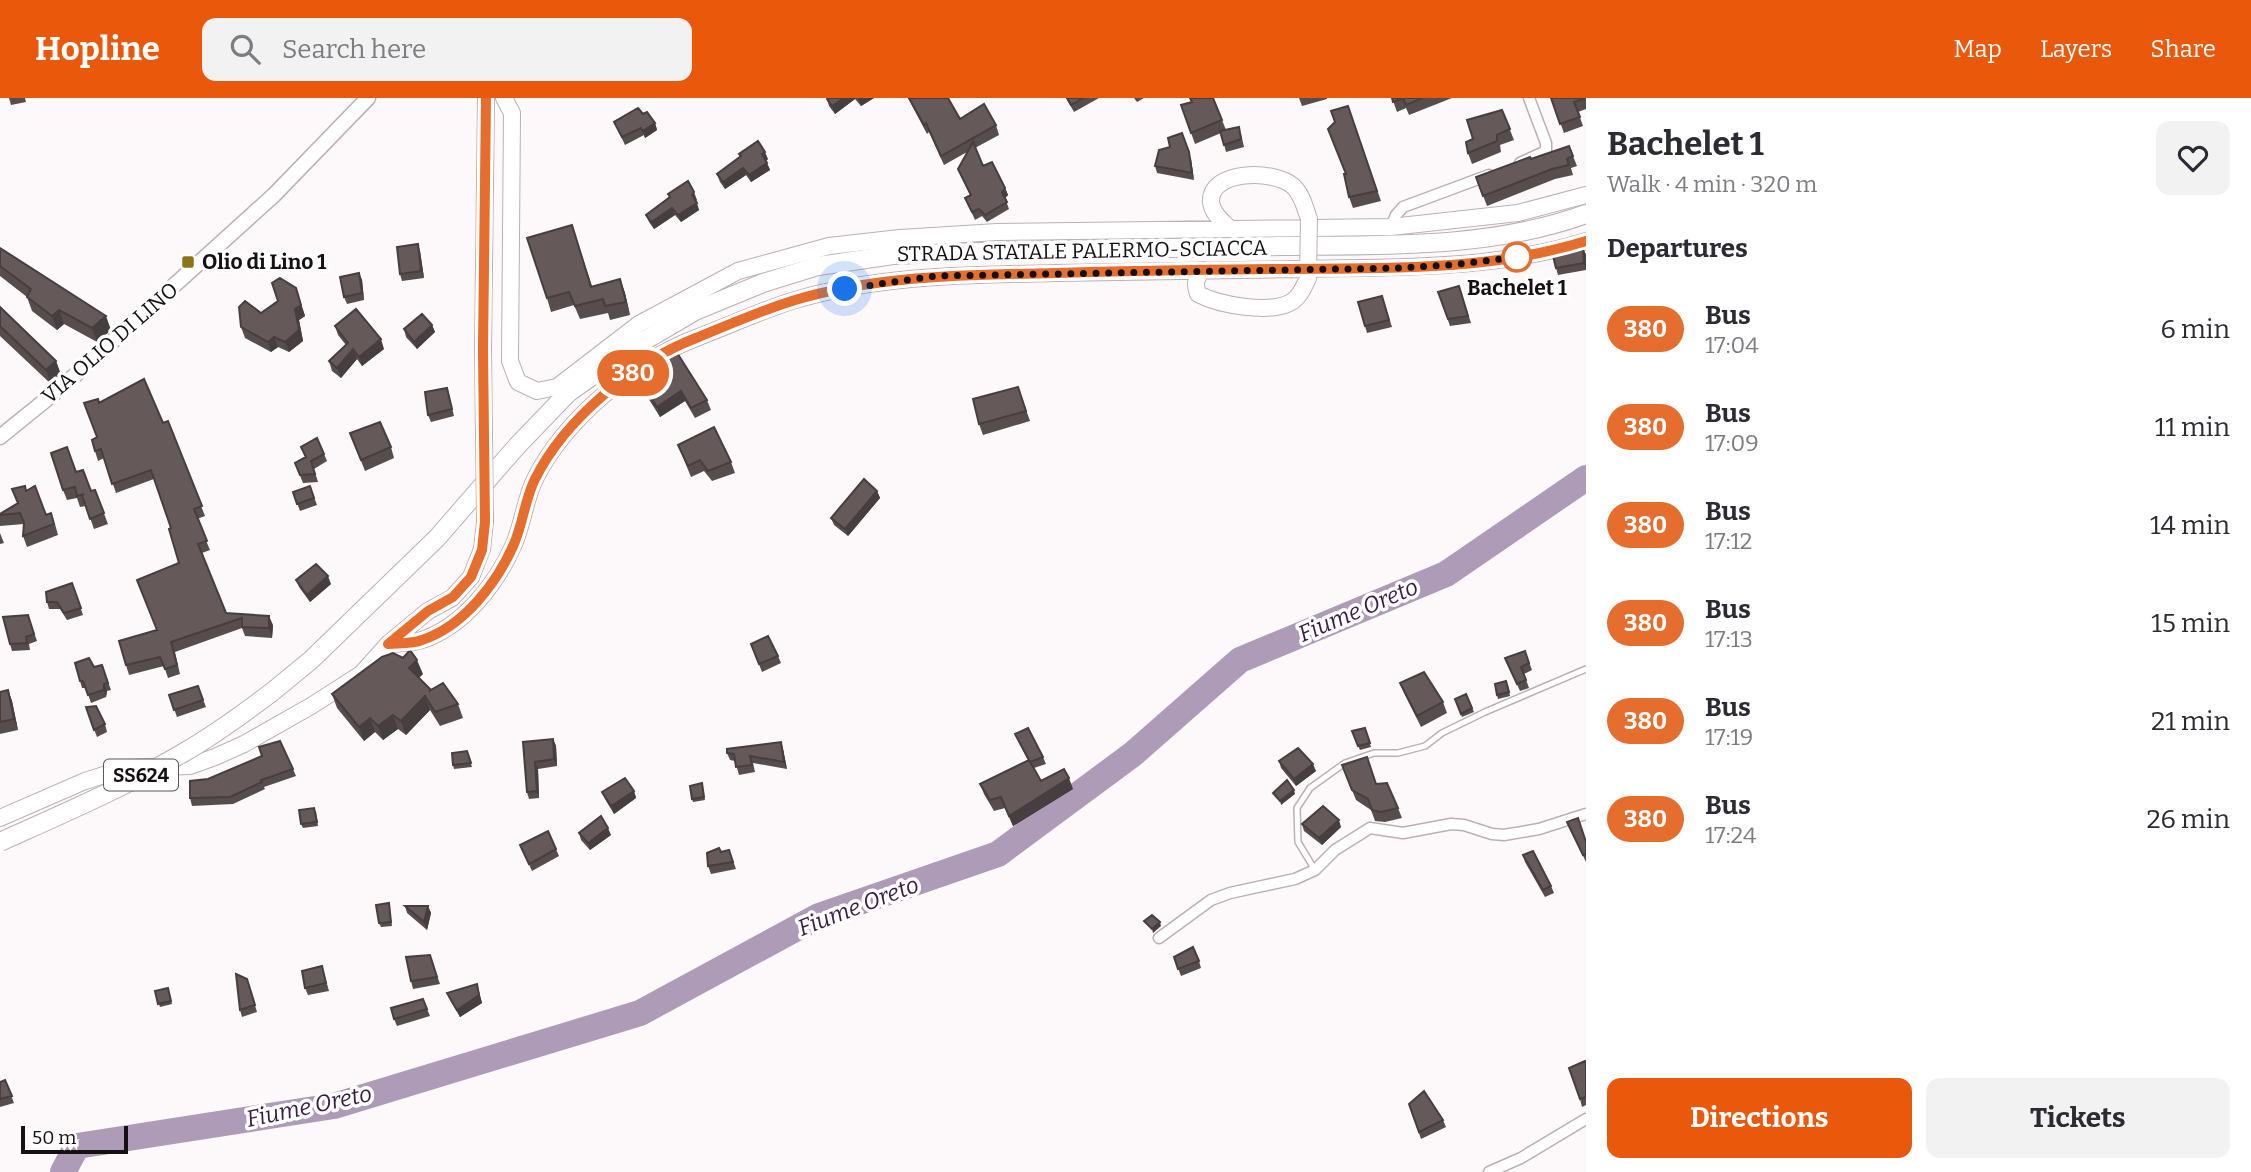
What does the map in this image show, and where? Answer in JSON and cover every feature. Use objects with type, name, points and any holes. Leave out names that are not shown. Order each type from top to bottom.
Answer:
[{"type":"main road","points":[[0,818],[85,781],[126,768],[190,766],[244,744],[361,674],[388,644],[428,611],[453,597],[471,577],[482,550],[485,522],[483,349],[486,98]]},
{"type":"main road","points":[[504,98],[512,113],[510,361],[518,382],[537,391],[557,387],[639,324],[738,271],[830,246],[900,238],[997,232],[1391,227],[1518,213],[1586,195]]},
{"type":"main road","points":[[1203,270],[1196,277],[1198,294],[1224,304],[1278,307],[1293,301],[1302,292],[1308,278],[1309,219],[1294,186],[1281,178],[1262,174],[1237,176],[1224,182],[1214,191],[1210,201],[1215,214],[1229,228]]},
{"type":"main road","name":"STRADA STATALE PALERMO-SCIACCA","points":[[0,842],[99,797],[183,753],[239,717],[311,660],[437,538],[517,446],[568,393],[630,349],[695,311],[763,283],[818,266],[893,255],[1392,245],[1482,237],[1557,225],[1586,214]]},
{"type":"main road","points":[[388,644],[420,641],[444,630],[477,603],[514,544],[534,481],[560,439],[604,394],[644,365],[690,340],[793,301],[935,276],[1399,268],[1450,265],[1559,250],[1586,242]]},
{"type":"street","name":"VIA OLIO DI LINO","points":[[0,437],[63,386],[274,195],[368,98]]},
{"type":"street","points":[[1512,166],[1546,151],[1546,143],[1529,98]]},
{"type":"street","points":[[1391,227],[1403,207],[1500,171]]},
{"type":"street","points":[[1159,938],[1211,900],[1230,893],[1295,880],[1315,870],[1335,850],[1370,828],[1403,833],[1451,824],[1504,835],[1539,829],[1586,814]]},
{"type":"street","points":[[1489,1172],[1521,1158],[1586,1119]]},
{"type":"lane","points":[[1315,870],[1298,842],[1297,808],[1310,789],[1345,763],[1374,753],[1398,753],[1425,746],[1442,733],[1485,712],[1586,669]]},
{"type":"building","points":[[828,98],[844,98],[832,106]]},
{"type":"building","points":[[909,98],[948,98],[960,119],[984,104],[996,125],[941,156],[926,123],[924,125]]},
{"type":"building","points":[[1067,98],[1083,98],[1071,105]]},
{"type":"building","points":[[1190,98],[1213,98],[1222,120],[1191,133],[1181,105],[1192,102]]},
{"type":"building","points":[[1403,98],[1423,98],[1406,105]]},
{"type":"building","points":[[1551,98],[1586,98],[1574,102],[1580,117],[1560,124]]},
{"type":"building","points":[[1348,106],[1377,191],[1349,197],[1346,174],[1328,129],[1335,122],[1331,111]]},
{"type":"building","points":[[638,108],[643,114],[647,112],[655,123],[643,131],[641,128],[622,137],[614,122]]},
{"type":"building","points":[[1502,110],[1510,129],[1497,135],[1497,141],[1468,153],[1466,142],[1473,139],[1467,120]]},
{"type":"building","points":[[1239,127],[1241,139],[1224,145],[1220,131]]},
{"type":"building","points":[[1182,133],[1189,152],[1192,173],[1155,166],[1159,150],[1170,147],[1168,138]]},
{"type":"building","points":[[758,141],[765,152],[762,154],[767,163],[749,175],[743,168],[723,182],[717,174]]},
{"type":"building","points":[[973,142],[983,166],[992,162],[1005,188],[1002,192],[1007,202],[985,215],[979,209],[972,212],[965,198],[971,195],[958,169]]},
{"type":"building","points":[[1569,146],[1573,156],[1567,159],[1569,165],[1483,196],[1476,177]]},
{"type":"building","points":[[688,181],[697,203],[678,215],[672,208],[651,222],[646,215],[670,197],[668,194]]},
{"type":"building","points":[[572,225],[591,287],[620,279],[626,302],[605,306],[603,299],[575,306],[569,292],[547,298],[527,238]]},
{"type":"building","points":[[418,244],[421,271],[400,274],[397,247]]},
{"type":"building","points":[[0,248],[106,316],[92,328],[59,310],[52,316],[27,297],[31,289],[0,266]]},
{"type":"building","points":[[1583,248],[1584,263],[1556,268],[1553,256],[1563,254],[1563,250]]},
{"type":"building","points":[[359,273],[362,293],[344,297],[340,277]]},
{"type":"building","points":[[280,278],[296,288],[301,305],[295,309],[299,330],[285,342],[274,337],[268,342],[241,327],[239,307],[245,301],[261,313],[278,301],[272,283]]},
{"type":"building","points":[[1459,286],[1468,316],[1448,319],[1438,292]]},
{"type":"building","points":[[1382,296],[1389,320],[1365,326],[1358,302]]},
{"type":"building","points":[[0,307],[56,361],[46,370],[0,326]]},
{"type":"building","points":[[356,309],[381,339],[359,357],[353,349],[337,368],[329,361],[348,343],[335,326]]},
{"type":"building","points":[[422,314],[432,325],[414,342],[404,329]]},
{"type":"building","points":[[674,348],[707,400],[691,408],[681,391],[657,407],[635,372]]},
{"type":"building","points":[[144,379],[163,423],[168,421],[202,506],[194,509],[207,541],[198,544],[226,613],[269,616],[269,628],[242,627],[242,618],[171,642],[177,665],[165,669],[160,657],[126,665],[119,641],[157,630],[137,580],[179,563],[169,529],[171,528],[151,470],[112,484],[101,449],[95,451],[92,440],[97,437],[84,403],[98,399],[99,403]]},
{"type":"building","points":[[1018,387],[1026,411],[979,424],[973,399]]},
{"type":"building","points":[[447,388],[452,409],[428,415],[425,392]]},
{"type":"building","points":[[380,422],[391,447],[361,460],[350,433]]},
{"type":"building","points":[[714,427],[731,462],[708,471],[700,460],[688,466],[678,445]]},
{"type":"building","points":[[317,438],[324,454],[311,461],[315,474],[300,475],[295,463],[306,457],[301,447]]},
{"type":"building","points":[[67,447],[76,472],[83,470],[104,513],[90,519],[82,495],[84,494],[77,496],[75,487],[63,490],[51,453]]},
{"type":"building","points":[[864,479],[877,491],[845,529],[831,518]]},
{"type":"building","points":[[25,486],[26,491],[35,486],[46,515],[51,513],[54,524],[23,536],[24,523],[20,513],[0,514],[18,503],[12,489]]},
{"type":"building","points":[[310,486],[314,498],[297,504],[293,492]]},
{"type":"building","points":[[316,564],[328,576],[307,595],[296,580]]},
{"type":"building","points":[[72,583],[81,608],[64,613],[57,602],[47,602],[46,592]]},
{"type":"building","points":[[28,615],[34,634],[26,637],[27,643],[10,644],[3,617]]},
{"type":"building","points":[[768,636],[778,656],[759,664],[751,644]]},
{"type":"building","points":[[410,650],[417,660],[409,668],[431,690],[443,683],[458,704],[435,712],[425,696],[401,721],[393,715],[378,726],[370,718],[359,727],[332,694],[382,657],[393,653],[403,658]]},
{"type":"building","points":[[1525,651],[1529,663],[1521,667],[1526,680],[1517,684],[1505,658]]},
{"type":"building","points":[[89,658],[94,667],[102,665],[108,683],[104,684],[104,690],[88,695],[83,681],[80,681],[75,663]]},
{"type":"building","points":[[1424,672],[1443,702],[1417,716],[1400,683]]},
{"type":"building","points":[[1506,681],[1509,692],[1497,695],[1495,684]]},
{"type":"building","points":[[198,686],[203,700],[174,710],[169,695]]},
{"type":"building","points":[[8,690],[14,719],[0,722],[0,692]]},
{"type":"building","points":[[1466,694],[1472,708],[1461,714],[1455,699]]},
{"type":"building","points":[[96,706],[105,724],[94,730],[86,707]]},
{"type":"building","points":[[1028,728],[1043,757],[1030,762],[1015,734]]},
{"type":"building","points":[[1365,728],[1370,743],[1358,746],[1352,731]]},
{"type":"building","points":[[553,739],[554,759],[535,762],[537,791],[527,792],[523,742]]},
{"type":"building","points":[[280,741],[293,769],[261,780],[262,782],[230,797],[190,798],[190,781],[208,779],[262,756],[259,747]]},
{"type":"building","points":[[781,742],[784,762],[750,756],[752,765],[736,767],[734,754],[727,753],[727,749]]},
{"type":"building","points":[[1298,748],[1313,764],[1294,779],[1279,761]]},
{"type":"building","points":[[467,751],[471,763],[453,765],[452,753]]},
{"type":"building","points":[[1367,757],[1376,784],[1387,783],[1398,808],[1381,812],[1372,810],[1368,799],[1352,790],[1342,765]]},
{"type":"building","points":[[1029,760],[1041,781],[1064,769],[1069,778],[1009,816],[1001,797],[990,800],[980,784]]},
{"type":"building","points":[[625,778],[634,791],[611,806],[602,792]]},
{"type":"building","points":[[1287,780],[1294,790],[1280,801],[1273,793]]},
{"type":"building","points":[[702,783],[704,797],[692,799],[690,786]]},
{"type":"building","points":[[1323,806],[1339,820],[1319,838],[1302,824]]},
{"type":"building","points":[[314,808],[317,822],[301,824],[299,810]]},
{"type":"building","points":[[601,816],[608,828],[588,843],[579,833]]},
{"type":"building","points":[[1578,818],[1586,842],[1586,854],[1583,855],[1567,822]]},
{"type":"building","points":[[548,831],[556,849],[529,864],[520,845]]},
{"type":"building","points":[[719,848],[721,852],[729,850],[733,862],[708,866],[707,853]]},
{"type":"building","points":[[1533,851],[1551,886],[1543,890],[1523,855]]},
{"type":"building","points":[[389,903],[391,922],[379,923],[376,905]]},
{"type":"building","points":[[405,906],[428,906],[424,922]]},
{"type":"building","points":[[1152,915],[1160,922],[1152,929],[1144,921]]},
{"type":"building","points":[[1193,947],[1199,961],[1178,969],[1174,957]]},
{"type":"building","points":[[430,955],[437,977],[411,981],[406,957]]},
{"type":"building","points":[[322,966],[326,983],[305,988],[302,971]]},
{"type":"building","points":[[236,974],[247,979],[255,1005],[240,1010]]},
{"type":"building","points":[[477,984],[479,995],[457,1010],[447,993]]},
{"type":"building","points":[[168,988],[171,1001],[158,1004],[155,991]]},
{"type":"building","points":[[423,999],[427,1009],[394,1019],[391,1008]]},
{"type":"building","points":[[1585,1061],[1586,1097],[1580,1099],[1569,1068]]},
{"type":"building","points":[[5,1080],[12,1096],[0,1099],[0,1082]]},
{"type":"building","points":[[1424,1091],[1443,1120],[1419,1132],[1409,1104]]},
{"type":"waterway","name":"Fiume Oreto","points":[[63,1172],[77,1146],[334,1106],[640,1013],[819,916],[998,854],[1133,754],[1240,660],[1446,574],[1586,478]]},
{"type":"bus line","name":"380","points":[[486,98],[483,349],[485,522],[482,550],[471,577],[453,597],[428,611],[388,644],[420,641],[444,630],[477,603],[514,544],[534,481],[560,439],[604,394],[644,365],[690,340],[793,301],[845,289],[935,276],[1399,268],[1505,259],[1559,250],[1586,241]]},
{"type":"place","name":"Bachelet 1","points":[[1517,257]]},
{"type":"place","name":"Olio di Lino 1","points":[[188,262]]},
{"type":"route","points":[[845,289],[935,276],[1399,268],[1517,257]]}]
